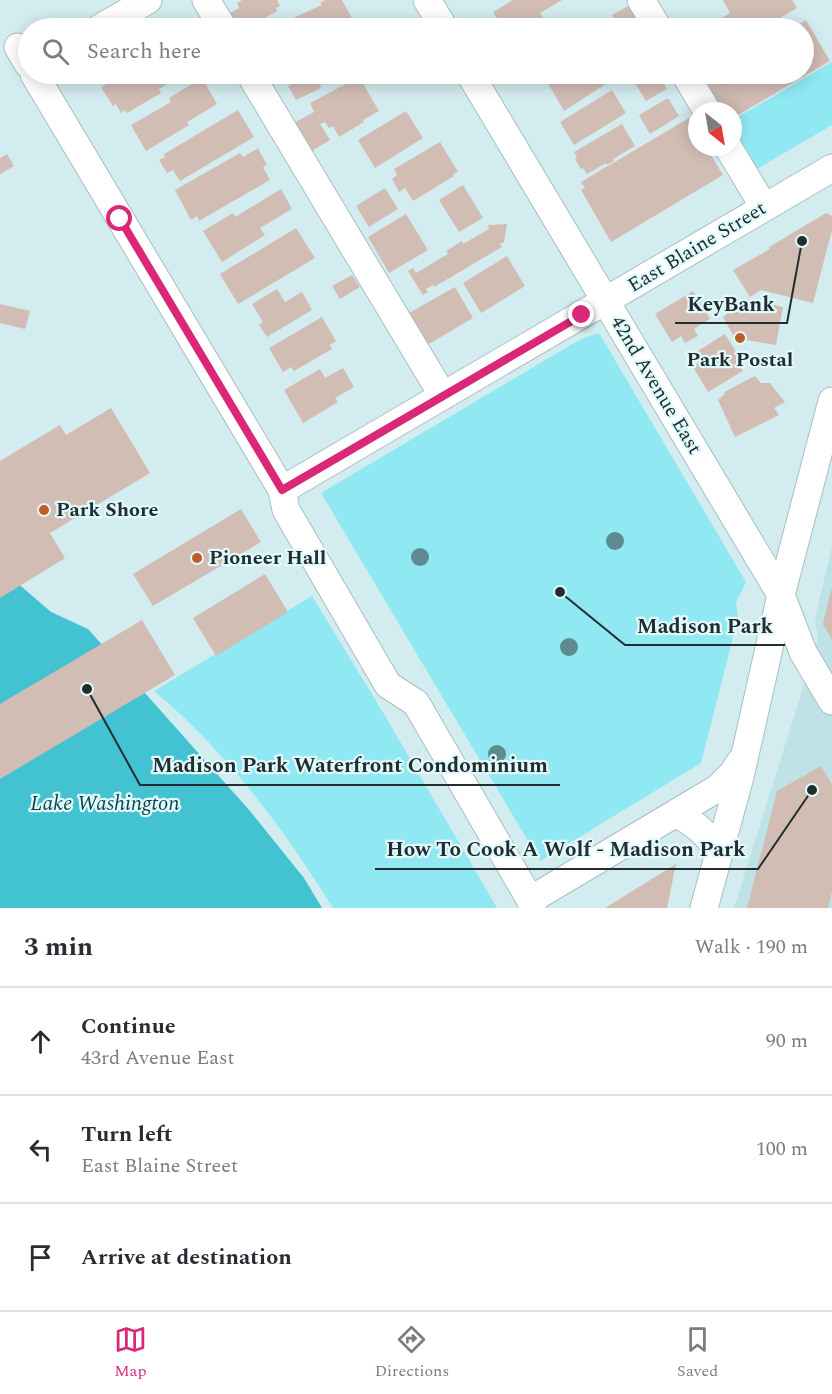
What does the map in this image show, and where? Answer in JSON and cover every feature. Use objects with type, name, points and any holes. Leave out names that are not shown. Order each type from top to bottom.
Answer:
[{"type":"street","points":[[117,18],[148,0]]},
{"type":"street","points":[[206,0],[217,18]]},
{"type":"street","points":[[427,0],[438,18]]},
{"type":"street","points":[[641,0],[652,18]]},
{"type":"street","points":[[40,84],[282,490],[286,510],[388,685],[416,703],[532,905]]},
{"type":"street","points":[[256,84],[442,396]]},
{"type":"street","name":"42nd Avenue East","points":[[477,84],[781,595],[803,652],[832,701]]},
{"type":"street","points":[[691,84],[702,102]]},
{"type":"street","points":[[733,156],[764,207]]},
{"type":"street","name":"East Blaine Street","points":[[282,490],[832,168]]},
{"type":"street","points":[[704,908],[746,751],[781,595],[832,401]]},
{"type":"street","points":[[532,905],[537,896],[718,788],[732,774],[746,751]]},
{"type":"street","points":[[676,814],[694,823],[710,838],[719,852]]},
{"type":"shaded area","points":[[832,62],[832,125],[757,169],[742,144],[742,115],[794,84],[814,84],[814,73]]},
{"type":"shaded area","points":[[599,333],[746,582],[736,603],[738,618],[701,763],[540,861],[321,493],[581,339]]},
{"type":"shaded area","points":[[832,547],[832,908],[734,908],[818,640],[815,618]]},
{"type":"shaded area","points":[[312,596],[497,908],[333,908],[274,820],[230,765],[206,739],[154,691]]},
{"type":"water","name":"Lake Washington","points":[[0,568],[51,612],[88,629],[250,811],[304,878],[322,908],[0,908]]},
{"type":"building","points":[[242,0],[277,0],[280,6],[276,8],[277,11],[265,18],[222,18],[239,8],[237,3]]},
{"type":"building","points":[[325,0],[342,0],[352,18],[293,18],[322,5],[320,3]]},
{"type":"building","points":[[513,0],[562,0],[540,13],[543,18],[497,18],[493,12]]},
{"type":"building","points":[[723,0],[792,0],[797,8],[780,18],[722,18],[730,13]]},
{"type":"building","points":[[632,4],[640,18],[614,18],[612,15]]},
{"type":"building","points":[[814,34],[830,61],[814,70]]},
{"type":"building","points":[[107,84],[167,84],[159,89],[161,93],[127,113],[125,110],[121,113],[116,104],[113,106],[101,87]]},
{"type":"building","points":[[192,84],[205,84],[217,104],[187,122],[189,125],[146,151],[131,125],[171,102],[169,98]]},
{"type":"building","points":[[322,84],[321,88],[296,100],[288,86]]},
{"type":"building","points":[[346,84],[363,84],[379,111],[339,137],[333,126],[329,128],[325,122],[320,124],[330,140],[305,155],[288,126],[314,112],[310,103]]},
{"type":"building","points":[[548,84],[606,84],[564,111]]},
{"type":"building","points":[[635,84],[664,84],[667,89],[646,101]]},
{"type":"building","points":[[706,84],[791,84],[742,113],[742,102],[717,102]]},
{"type":"building","points":[[612,90],[626,113],[574,145],[560,122]]},
{"type":"building","points":[[668,98],[679,116],[650,134],[639,115]]},
{"type":"building","points":[[238,110],[254,137],[180,181],[173,170],[167,173],[159,160],[165,157],[164,154]]},
{"type":"building","points":[[406,111],[423,138],[375,168],[358,140]]},
{"type":"building","points":[[688,119],[688,156],[711,156],[723,175],[611,242],[581,190],[585,188],[581,182]]},
{"type":"building","points":[[622,124],[635,146],[613,159],[614,161],[587,174],[575,159],[577,158],[574,152]]},
{"type":"building","points":[[440,142],[458,172],[413,201],[405,188],[399,192],[392,179],[397,175],[394,169]]},
{"type":"building","points":[[258,148],[267,165],[263,167],[270,180],[199,221],[197,216],[191,220],[175,190],[240,153],[243,157]]},
{"type":"building","points":[[7,154],[14,166],[0,174],[0,158]]},
{"type":"building","points":[[463,185],[483,218],[459,232],[439,200]]},
{"type":"building","points":[[385,188],[398,209],[369,227],[356,206]]},
{"type":"building","points":[[281,189],[292,209],[260,228],[265,235],[222,262],[203,231],[233,213],[235,217]]},
{"type":"building","points":[[826,213],[832,216],[832,230],[813,303],[761,290],[750,297],[733,270]]},
{"type":"building","points":[[406,214],[428,250],[389,273],[368,237]]},
{"type":"building","points":[[507,224],[504,242],[500,244],[502,247],[434,287],[433,285],[426,289],[428,292],[423,295],[408,271],[413,268],[416,273],[448,254],[446,251],[462,241],[463,244],[489,229],[488,225]]},
{"type":"building","points":[[296,228],[315,258],[238,304],[220,274]]},
{"type":"building","points":[[507,256],[525,286],[481,313],[463,283]]},
{"type":"building","points":[[352,275],[360,287],[340,299],[332,286]]},
{"type":"building","points":[[455,287],[473,318],[427,345],[409,313]]},
{"type":"building","points":[[277,289],[285,302],[302,292],[312,310],[267,337],[259,325],[263,322],[252,304]]},
{"type":"building","points":[[693,291],[710,319],[694,329],[698,336],[685,343],[681,336],[672,342],[655,314]]},
{"type":"building","points":[[746,299],[783,307],[776,345],[746,340],[739,346],[723,317]]},
{"type":"building","points":[[0,304],[30,311],[25,329],[0,323]]},
{"type":"building","points":[[322,317],[336,341],[330,345],[332,349],[294,371],[291,367],[283,372],[269,348]]},
{"type":"building","points":[[725,334],[739,356],[736,358],[743,371],[708,392],[693,367],[698,363],[693,354]]},
{"type":"building","points":[[343,368],[354,387],[335,398],[338,402],[303,423],[284,390],[320,369],[325,378]]},
{"type":"building","points":[[755,376],[761,383],[770,383],[785,402],[774,408],[779,415],[735,437],[718,400],[725,394],[724,392]]},
{"type":"building","name":"Park Shore","points":[[111,408],[150,473],[50,533],[65,558],[0,598],[0,461],[60,425],[66,435]]},
{"type":"building","name":"Pioneer Hall","points":[[241,509],[261,542],[153,606],[133,574]]},
{"type":"building","points":[[265,574],[288,612],[216,656],[193,618]]},
{"type":"building","points":[[832,589],[832,640],[823,624]]},
{"type":"building","points":[[142,620],[175,675],[0,779],[0,704]]},
{"type":"building","points":[[821,766],[832,784],[832,891],[828,908],[747,908],[777,791]]},
{"type":"building","points":[[676,864],[667,908],[605,908]]},
{"type":"place","name":"KeyBank","points":[[802,241]]},
{"type":"place","name":"Park Postal","points":[[740,338]]},
{"type":"place","name":"Park Shore","points":[[44,510]]},
{"type":"place","name":"Pioneer Hall","points":[[197,558]]},
{"type":"place","name":"Madison Park","points":[[560,592]]},
{"type":"place","name":"Madison Park Waterfront Condominium","points":[[87,689]]},
{"type":"place","name":"How To Cook A Wolf - Madison Park","points":[[812,790]]},
{"type":"route","points":[[120,219],[282,490],[582,315]]}]
